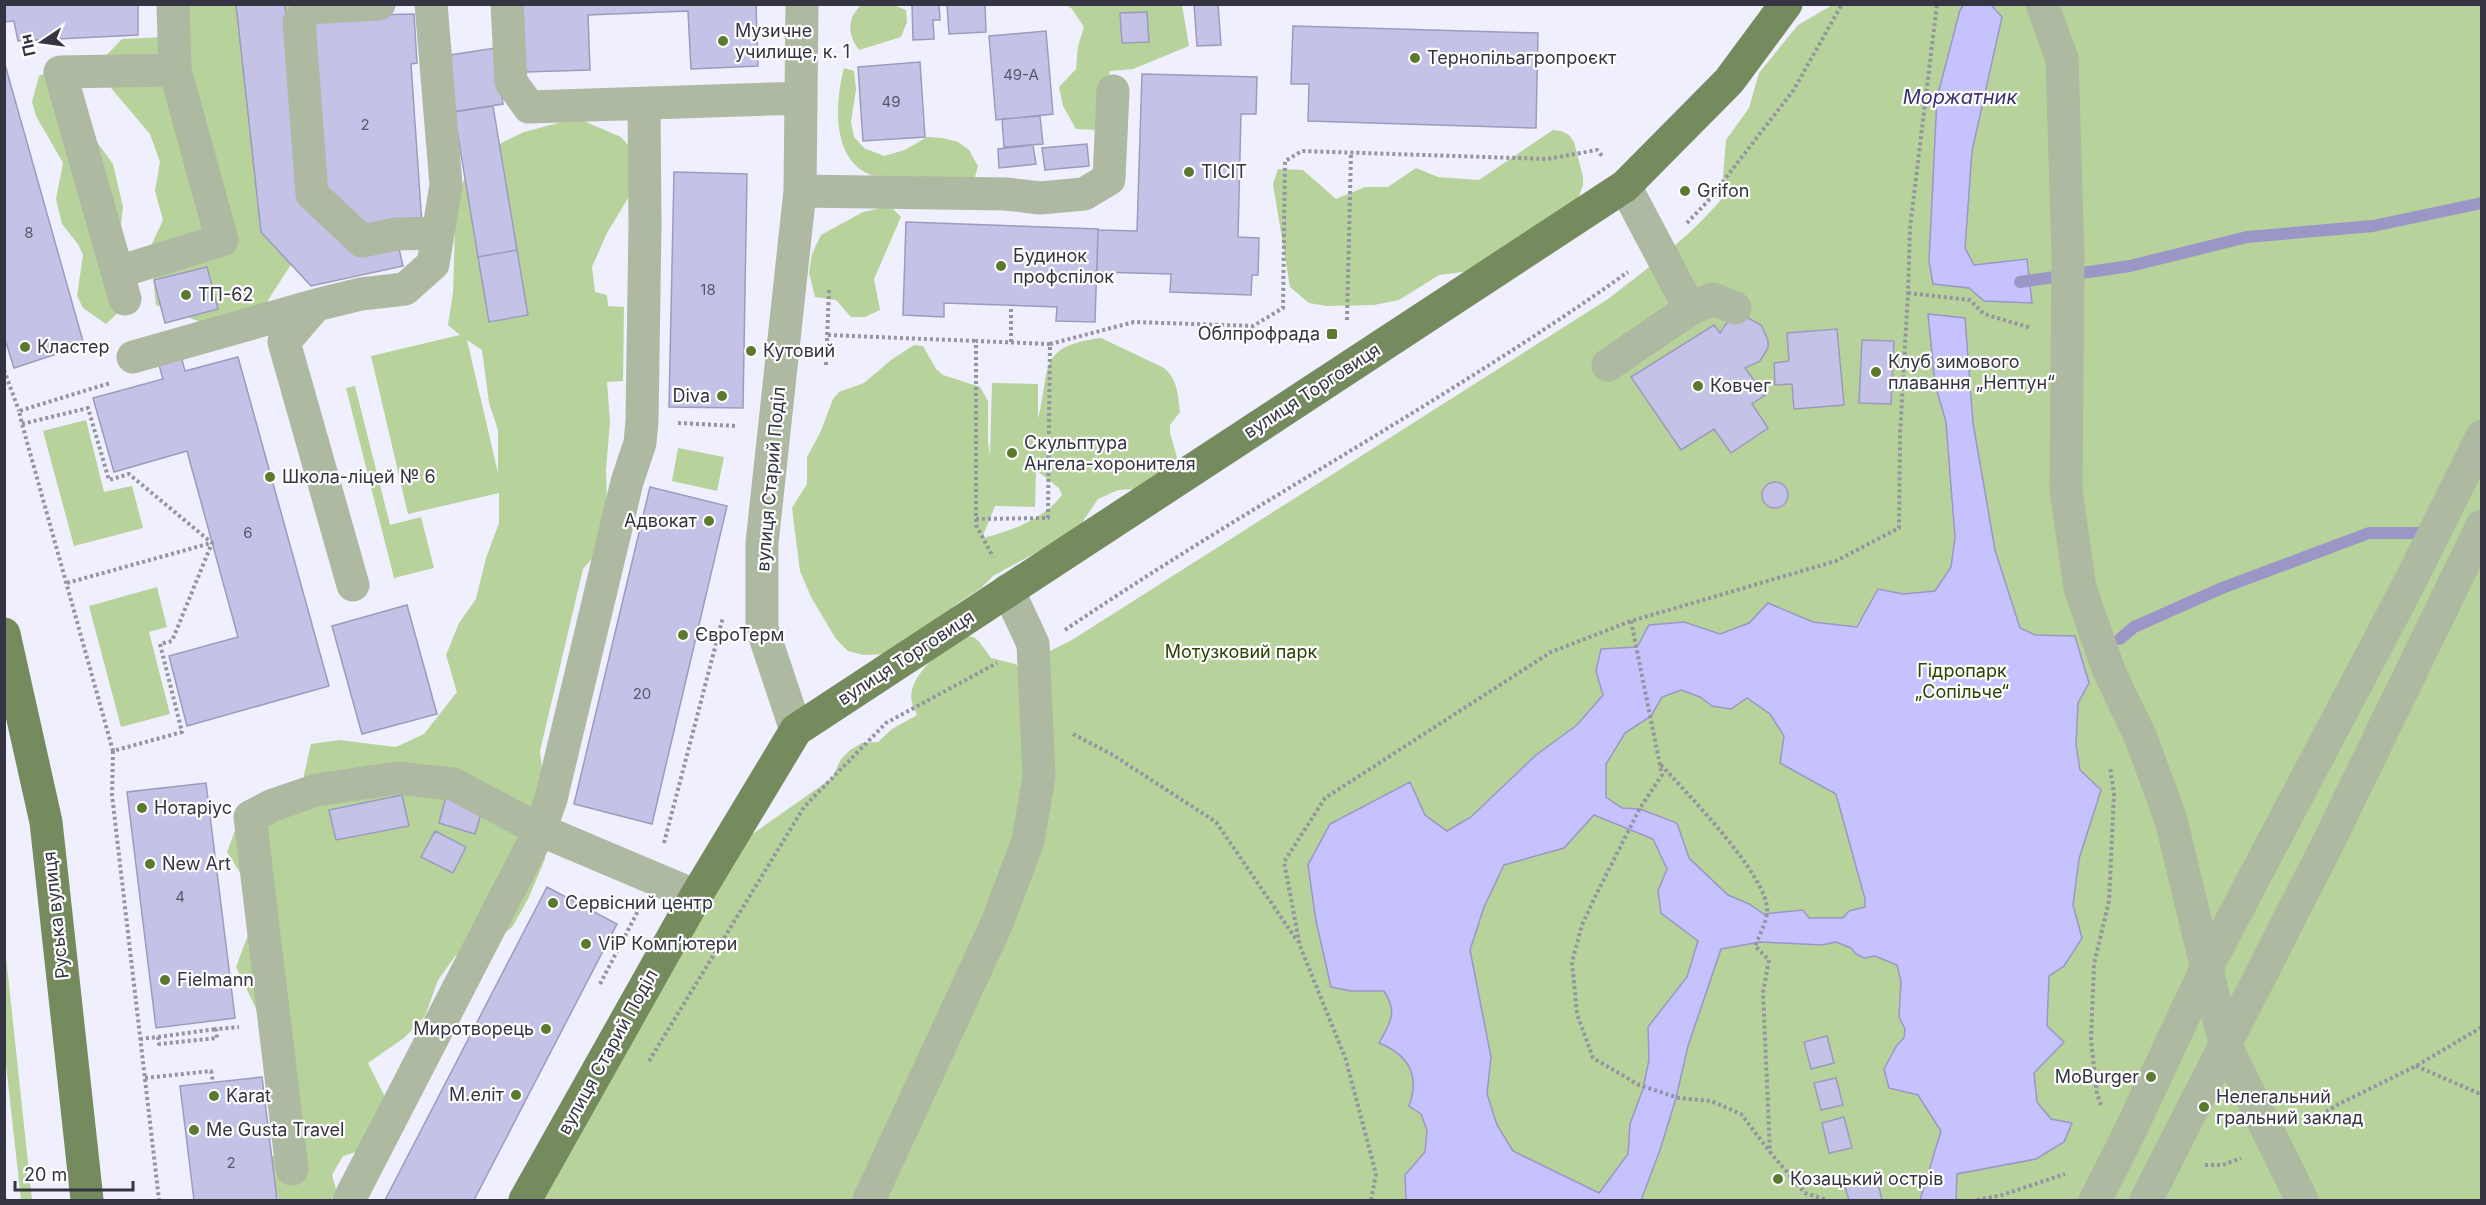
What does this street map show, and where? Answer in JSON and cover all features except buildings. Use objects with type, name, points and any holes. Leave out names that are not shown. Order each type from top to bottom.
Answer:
[{"type":"main road","name":"вулиця Торговиця","points":[[796,730],[1625,186],[1729,81],[1786,4]]},
{"type":"main road","name":"Руська вулиця","points":[[4,634],[46,822],[87,1200]]},
{"type":"main road","name":"вулиця Старий Поділ","points":[[525,1200],[696,896],[796,730]]},
{"type":"street","points":[[173,4],[175,69],[222,240],[122,286],[60,72],[175,69]]},
{"type":"street","points":[[379,4],[308,8],[299,22],[312,194],[362,241],[396,234],[438,232]]},
{"type":"street","points":[[126,369],[316,305],[361,294],[405,289],[433,264],[446,185],[430,4]]},
{"type":"street","points":[[507,4],[511,82],[529,107],[801,98]]},
{"type":"street","name":"вулиця Старий Поділ","points":[[796,730],[762,628],[762,543],[800,191],[802,4]]},
{"type":"street","points":[[2042,4],[2062,59],[2068,339],[2066,490],[2080,588],[2109,671],[2141,738],[2171,820],[2224,1044],[2302,1200]]},
{"type":"street","points":[[800,191],[1006,194],[1040,198],[1084,194],[1109,179],[1113,91]]},
{"type":"street","points":[[350,1200],[540,830],[551,799],[627,482],[640,443],[645,225],[644,104]]},
{"type":"street","points":[[1625,186],[1690,309]]},
{"type":"street","points":[[1608,365],[1690,309],[1713,299],[1735,308]]},
{"type":"street","points":[[316,305],[284,342],[353,585]]},
{"type":"street","points":[[2095,1200],[2124,1146],[2206,969],[2411,580],[2481,436]]},
{"type":"street","points":[[2146,1200],[2328,843],[2481,526]]},
{"type":"street","points":[[2411,580],[2449,596]]},
{"type":"street","points":[[869,1200],[997,923],[1028,841],[1039,777],[1033,644],[1008,590]]},
{"type":"street","points":[[292,1169],[250,817],[273,805],[316,790],[397,778],[453,784],[540,830],[696,896]]},
{"type":"street","points":[[2124,1146],[2165,1165]]},
{"type":"path","points":[[644,1069],[804,807],[886,723],[1033,644],[1053,638],[1388,426],[1478,374],[1575,310],[1659,250],[1707,202],[1793,91],[1842,4]]},
{"type":"path","points":[[1371,1200],[1376,1174],[1346,1060],[1300,946],[1284,862],[1325,798],[1551,652],[1631,621],[1836,561],[1899,528],[1900,435],[1910,228],[1937,4]]},
{"type":"path","points":[[828,335],[1050,344],[1134,322],[1252,326],[1283,308],[1286,161],[1302,151],[1547,159],[1597,150],[1625,186]]},
{"type":"path","points":[[1347,320],[1351,153]]},
{"type":"path","points":[[1908,293],[1970,300],[1984,314],[2068,339]]},
{"type":"path","points":[[1011,305],[1011,342]]},
{"type":"path","points":[[976,341],[976,525],[994,560]]},
{"type":"path","points":[[976,519],[1048,518],[1050,344]]},
{"type":"path","points":[[19,411],[126,369]]},
{"type":"path","points":[[4,370],[19,411],[112,751],[112,795],[159,1200]]},
{"type":"path","points":[[22,424],[88,408],[109,480],[129,474],[212,543]]},
{"type":"path","points":[[642,421],[745,426]]},
{"type":"path","points":[[67,583],[212,543]]},
{"type":"path","points":[[112,751],[182,732],[160,644],[172,641],[212,543]]},
{"type":"path","points":[[600,985],[654,880],[724,613]]},
{"type":"path","points":[[1631,621],[1654,726],[1662,775],[1640,808],[1582,925],[1572,962],[1577,1014],[1593,1058],[1639,1085],[1678,1098],[1711,1101],[1741,1114],[1805,1193],[1827,1200]]},
{"type":"path","points":[[1036,713],[1113,755],[1216,822],[1300,946]]},
{"type":"path","points":[[1977,1200],[2001,1198],[2097,1163],[2124,1146],[2110,1130],[2097,1094],[2091,1040],[2094,964],[2109,901],[2114,793],[2109,761]]},
{"type":"path","points":[[1660,764],[1710,817],[1752,872],[1768,910],[1755,946],[1769,960],[1763,993],[1770,1152]]},
{"type":"path","points":[[2165,1165],[2223,1165],[2276,1146],[2337,1105],[2416,1066],[2481,1027]]},
{"type":"path","points":[[140,1039],[216,1029]]},
{"type":"path","points":[[158,1037],[159,1044],[217,1038]]},
{"type":"path","points":[[2416,1066],[2478,1093],[2481,1092]]},
{"type":"path","points":[[145,1078],[212,1071],[213,1082]]},
{"type":"green space","name":"Гідропарк „Сопільче“","points":[[1834,4],[2481,5],[2481,1200],[532,1200],[744,840],[832,778],[841,759],[850,750],[862,743],[878,742],[892,729],[917,715],[911,700],[912,688],[923,669],[939,652],[957,639],[966,636],[973,637],[991,658],[1016,664],[1018,667],[1072,640],[1608,299],[1688,234],[1730,189],[1723,177],[1726,140],[1749,108],[1759,73],[1798,25]]},
{"type":"green space","points":[[168,5],[294,5],[305,243],[261,311],[203,323],[156,305],[150,248],[163,220],[155,191],[160,162],[150,134],[94,68],[122,39],[165,37]]},
{"type":"green space","points":[[861,5],[893,5],[906,10],[907,22],[901,37],[859,50],[852,38],[850,27],[856,10]]},
{"type":"green space","points":[[1066,5],[1182,5],[1189,46],[1133,69],[1110,71],[1098,130],[1076,129],[1063,106],[1059,87],[1076,69],[1078,46],[1084,27],[1072,9]]},
{"type":"green space","points":[[62,65],[89,131],[113,164],[123,207],[120,235],[121,310],[106,324],[83,308],[77,296],[83,255],[78,244],[62,224],[56,199],[63,163],[36,116],[32,102],[39,76]]},
{"type":"green space","points":[[844,68],[854,71],[856,89],[851,122],[854,137],[864,148],[884,156],[905,150],[927,137],[958,142],[969,150],[978,166],[972,188],[922,177],[871,175],[858,167],[849,157],[839,129],[839,97]]},
{"type":"green space","points":[[577,118],[621,137],[640,159],[639,180],[607,233],[592,267],[595,292],[607,295],[608,306],[624,307],[623,381],[607,382],[610,422],[606,470],[608,540],[583,569],[540,751],[546,805],[545,859],[529,897],[513,926],[496,942],[456,955],[438,980],[425,1016],[404,1038],[368,1063],[394,1115],[379,1145],[343,1156],[332,1175],[336,1189],[331,1200],[279,1200],[268,1179],[265,1156],[294,1155],[262,1021],[236,967],[251,927],[241,874],[227,852],[243,809],[307,797],[304,775],[311,744],[339,740],[396,747],[424,734],[457,692],[446,655],[459,623],[476,599],[486,558],[499,523],[499,493],[408,514],[371,356],[460,335],[448,325],[453,293],[456,196],[477,155],[524,132]],"holes":[[[467,340],[482,350],[489,403],[498,430],[498,473]]]},
{"type":"green space","points":[[1553,130],[1569,135],[1574,142],[1583,177],[1583,185],[1576,204],[1495,268],[1439,275],[1399,300],[1374,305],[1327,306],[1309,303],[1290,287],[1273,184],[1278,169],[1303,170],[1336,199],[1365,187],[1388,187],[1416,168],[1438,177],[1479,180]]},
{"type":"green space","points":[[890,206],[901,217],[874,279],[880,310],[865,317],[851,317],[836,300],[815,297],[809,273],[812,254],[821,235],[863,212]]},
{"type":"green space","points":[[1101,338],[1164,368],[1169,373],[1175,383],[1179,400],[1180,412],[1170,425],[1170,433],[1179,464],[1135,489],[1118,490],[1098,499],[1077,530],[993,576],[981,588],[955,605],[914,645],[888,654],[863,655],[848,651],[836,639],[811,597],[800,571],[792,508],[807,484],[807,457],[821,431],[833,399],[839,392],[864,383],[891,360],[914,345],[923,346],[936,369],[943,375],[980,387],[988,401],[990,456],[992,383],[1038,384],[1038,419],[1050,363],[1056,354],[1066,347]],"holes":[[[1036,470],[1059,488],[1062,495],[1036,518],[1015,528],[982,538],[995,506],[1035,507]]]},
{"type":"green space","points":[[355,386],[390,525],[421,517],[434,568],[394,578],[346,388]]},
{"type":"green space","points":[[86,420],[104,492],[132,486],[143,528],[74,546],[43,431]]},
{"type":"green space","points":[[678,448],[724,457],[717,491],[672,481]]},
{"type":"green space","points":[[157,587],[167,627],[149,632],[170,714],[121,727],[89,606]]},
{"type":"green space","points":[[4,938],[32,1200],[21,1200],[5,1056]]},
{"type":"water","name":"Моржатник","points":[[1964,4],[1991,5],[2002,17],[1972,151],[1965,248],[1974,265],[2027,259],[2032,303],[1984,301],[1969,288],[1933,284],[1929,261],[1937,98],[1960,10]]},
{"type":"water","points":[[1928,314],[1965,318],[1973,423],[1995,550],[2020,628],[2035,635],[2075,636],[2089,683],[2078,703],[2076,745],[2080,770],[2101,790],[2079,859],[2073,905],[2082,938],[2064,966],[2049,976],[2047,1026],[2064,1042],[2034,1073],[2037,1102],[2051,1119],[2072,1123],[2064,1142],[2036,1159],[1957,1174],[1956,1200],[1920,1200],[1941,1131],[1918,1095],[1889,1088],[1884,1069],[1897,1045],[1904,1038],[1905,1029],[1899,1017],[1901,981],[1897,965],[1875,956],[1864,958],[1851,948],[1836,942],[1822,945],[1760,942],[1721,949],[1688,1046],[1676,1098],[1660,1150],[1641,1200],[1406,1200],[1405,1175],[1425,1152],[1427,1130],[1421,1114],[1409,1106],[1413,1085],[1405,1060],[1379,1043],[1387,1029],[1392,1011],[1384,991],[1351,991],[1331,987],[1316,921],[1308,865],[1330,824],[1410,782],[1425,815],[1447,831],[1471,817],[1536,755],[1577,725],[1603,695],[1596,671],[1601,649],[1637,647],[1649,625],[1684,622],[1720,634],[1749,623],[1768,603],[1813,622],[1857,627],[1878,589],[1903,594],[1935,591],[1951,567],[1955,537],[1946,422],[1935,384]],"holes":[[[1681,690],[1700,697],[1712,706],[1731,709],[1747,698],[1770,714],[1784,736],[1780,763],[1836,794],[1865,899],[1865,907],[1849,911],[1843,918],[1809,918],[1803,910],[1764,914],[1749,904],[1728,895],[1689,858],[1677,823],[1640,809],[1622,808],[1606,797],[1606,764],[1625,733],[1651,716],[1662,697]],[[1594,815],[1653,839],[1667,869],[1658,891],[1661,913],[1698,941],[1687,977],[1648,1027],[1649,1060],[1643,1089],[1630,1124],[1628,1154],[1599,1193],[1513,1151],[1497,1125],[1487,1094],[1491,1057],[1470,950],[1484,907],[1504,865],[1564,848]]]},
{"type":"waterway","points":[[2020,282],[2130,266],[2247,237],[2373,226],[2482,203]]},
{"type":"waterway","points":[[2120,639],[2134,627],[2222,588],[2369,533],[2424,533]]},
{"type":"place","name":"Музичне училище, к. 1","points":[[723,41]]},
{"type":"place","name":"Тернопільагропроєкт","points":[[1415,58]]},
{"type":"place","name":"ТІСІТ","points":[[1189,172]]},
{"type":"place","name":"Grifon","points":[[1685,191]]},
{"type":"place","name":"Будинок профспілок","points":[[1001,266]]},
{"type":"place","name":"ТП-62","points":[[186,295]]},
{"type":"place","name":"Облпрофрада","points":[[1332,334]]},
{"type":"place","name":"Кластер","points":[[25,347]]},
{"type":"place","name":"Кутовий","points":[[751,351]]},
{"type":"place","name":"Клуб зимового плавання „Нептун“","points":[[1876,372]]},
{"type":"place","name":"Ковчег","points":[[1698,386]]},
{"type":"place","name":"Diva","points":[[722,396]]},
{"type":"place","name":"Скульптура Ангела-хоронителя","points":[[1012,453]]},
{"type":"place","name":"Школа-ліцей № 6","points":[[270,477]]},
{"type":"place","name":"Адвокат","points":[[709,521]]},
{"type":"place","name":"ЄвроТерм","points":[[683,635]]},
{"type":"place","name":"Нотаріус","points":[[142,808]]},
{"type":"place","name":"New Art","points":[[150,864]]},
{"type":"place","name":"Сервісний центр","points":[[553,903]]},
{"type":"place","name":"ViP Комп’ютери","points":[[586,944]]},
{"type":"place","name":"Fielmann","points":[[165,980]]},
{"type":"place","name":"Миротворець","points":[[546,1029]]},
{"type":"place","name":"MoBurger","points":[[2151,1077]]},
{"type":"place","name":"М.еліт","points":[[516,1095]]},
{"type":"place","name":"Karat","points":[[214,1096]]},
{"type":"place","name":"Нелегальний гральний заклад","points":[[2204,1107]]},
{"type":"place","name":"Me Gusta Travel","points":[[194,1130]]},
{"type":"place","name":"Козацький острів","points":[[1778,1179]]},
{"type":"park label","name":"Мотузковий парк","points":[[1241,652]]}]
